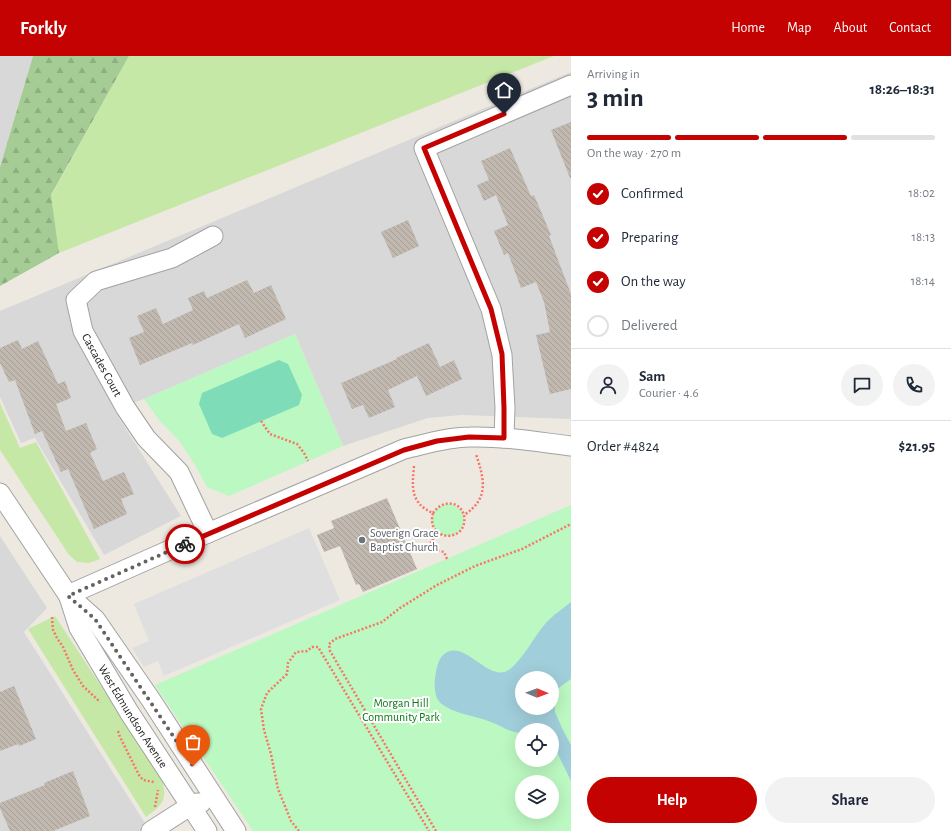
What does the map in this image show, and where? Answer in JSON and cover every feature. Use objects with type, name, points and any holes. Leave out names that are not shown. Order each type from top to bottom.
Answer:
[{"type":"street","points":[[504,438],[502,354],[491,309],[424,148],[571,85]]},
{"type":"street","name":"Cascades Court","points":[[208,533],[179,472],[146,438],[121,400],[83,331],[76,300],[96,281],[172,258],[213,236]]},
{"type":"street","points":[[68,596],[208,533],[376,461],[416,446],[437,441],[469,437],[504,438],[571,446]]},
{"type":"street","name":"West Edmundson Avenue","points":[[0,493],[68,596],[79,628],[129,712],[207,831]]},
{"type":"street","name":"West Edmundson Avenue","points":[[68,596],[95,619],[151,700],[236,831]]},
{"type":"street","points":[[151,831],[197,803],[202,803],[207,808],[222,831]]},
{"type":"path","points":[[261,421],[270,434],[296,444],[304,453],[308,461]]},
{"type":"path","points":[[464,515],[472,510],[476,504],[484,485],[482,473],[469,437]]},
{"type":"path","points":[[416,446],[413,482],[414,495],[421,506],[433,513]]},
{"type":"path","points":[[448,503],[453,504],[460,508],[464,515],[463,528],[457,534],[448,536],[440,534],[432,524],[433,513],[440,505],[448,503]]},
{"type":"path","points":[[436,831],[330,651],[329,644],[335,639],[382,622],[400,608],[437,585],[475,566],[522,549],[571,524]]},
{"type":"path","points":[[440,534],[431,541],[431,544],[436,550],[444,552],[447,559]]},
{"type":"path","points":[[52,617],[53,630],[56,638],[63,647],[73,670],[83,686],[103,706]]},
{"type":"path","points":[[299,831],[291,821],[278,789],[271,754],[264,730],[262,709],[268,693],[287,674],[288,663],[296,652],[307,652],[312,647],[318,647],[429,831]]},
{"type":"path","points":[[117,726],[120,737],[139,775],[144,780],[157,784],[158,788],[155,807]]},
{"type":"shaded area","points":[[0,56],[33,56],[0,167]]},
{"type":"shaded area","points":[[571,72],[571,419],[462,415],[428,418],[343,446],[295,334],[144,399],[114,410],[181,516],[104,555],[35,438],[21,443],[0,397],[0,311]]},
{"type":"shaded area","points":[[309,528],[340,600],[164,676],[158,661],[144,667],[132,648],[149,641],[134,604]]},
{"type":"shaded area","points":[[0,536],[47,608],[24,632],[150,831],[0,831]]},
{"type":"green space","points":[[33,56],[129,56],[51,195],[59,253],[0,286],[0,167]]},
{"type":"green space","points":[[129,56],[554,56],[59,253],[51,196]]},
{"type":"green space","points":[[295,334],[343,446],[229,496],[207,487],[180,442],[159,420],[144,399]]},
{"type":"green space","points":[[279,360],[288,364],[302,395],[299,405],[222,438],[212,434],[199,404],[202,393]]},
{"type":"green space","points":[[0,403],[20,448],[36,442],[100,559],[89,563],[77,562],[69,555],[0,450]]},
{"type":"green space","points":[[445,504],[451,504],[460,508],[464,520],[460,532],[451,536],[445,536],[436,532],[432,523],[432,517],[436,508]]},
{"type":"green space","name":"Morgan Hill Community Park","points":[[571,505],[571,831],[253,831],[155,685]]},
{"type":"green space","points":[[55,616],[162,779],[164,786],[164,798],[160,806],[146,817],[28,629]]},
{"type":"water","points":[[571,602],[571,679],[559,688],[559,671],[515,671],[515,715],[556,715],[571,745],[571,781],[559,756],[559,723],[515,723],[515,732],[510,731],[485,720],[448,708],[438,700],[435,692],[436,670],[442,656],[450,651],[459,651],[493,671],[502,672],[515,665],[545,624]]},
{"type":"building","points":[[571,122],[571,178],[570,178],[551,130]]},
{"type":"building","points":[[510,148],[531,196],[534,195],[551,235],[549,236],[571,294],[571,389],[550,394],[536,335],[550,332],[544,302],[536,282],[521,288],[508,253],[504,255],[494,231],[508,225],[496,195],[484,201],[477,185],[489,180],[481,161]]},
{"type":"building","points":[[408,220],[419,246],[393,258],[381,232]]},
{"type":"building","points":[[247,280],[254,293],[271,285],[286,319],[245,338],[239,324],[193,345],[192,343],[140,365],[129,338],[144,332],[137,316],[156,308],[163,324],[193,310],[188,298],[204,291],[207,298]]},
{"type":"building","points":[[18,340],[22,349],[38,341],[58,384],[65,381],[71,398],[56,404],[66,431],[86,423],[97,449],[90,453],[103,481],[124,472],[134,494],[121,499],[127,514],[94,529],[68,469],[61,472],[42,431],[35,434],[15,380],[9,382],[0,363],[0,348]]},
{"type":"building","points":[[429,343],[440,367],[454,360],[462,379],[426,396],[417,376],[388,390],[395,407],[369,418],[363,405],[352,409],[341,383],[397,359],[396,358]]},
{"type":"building","name":"Soverign Grace Baptist Church","points":[[387,498],[417,569],[363,592],[359,584],[356,585],[340,546],[324,552],[317,535],[334,528],[331,521]]},
{"type":"building","points":[[14,686],[36,739],[19,746],[18,744],[0,751],[0,692]]},
{"type":"building","points":[[73,771],[90,816],[53,831],[10,831],[0,808],[0,803],[45,785],[44,783]]},
{"type":"way so far","points":[[185,544],[68,596],[95,619],[151,700],[193,766]]},
{"type":"place","name":"Soverign Grace Baptist Church","points":[[362,540]]},
{"type":"route","points":[[185,544],[404,450],[437,441],[469,437],[504,438],[502,354],[491,309],[424,148],[504,114]]}]
